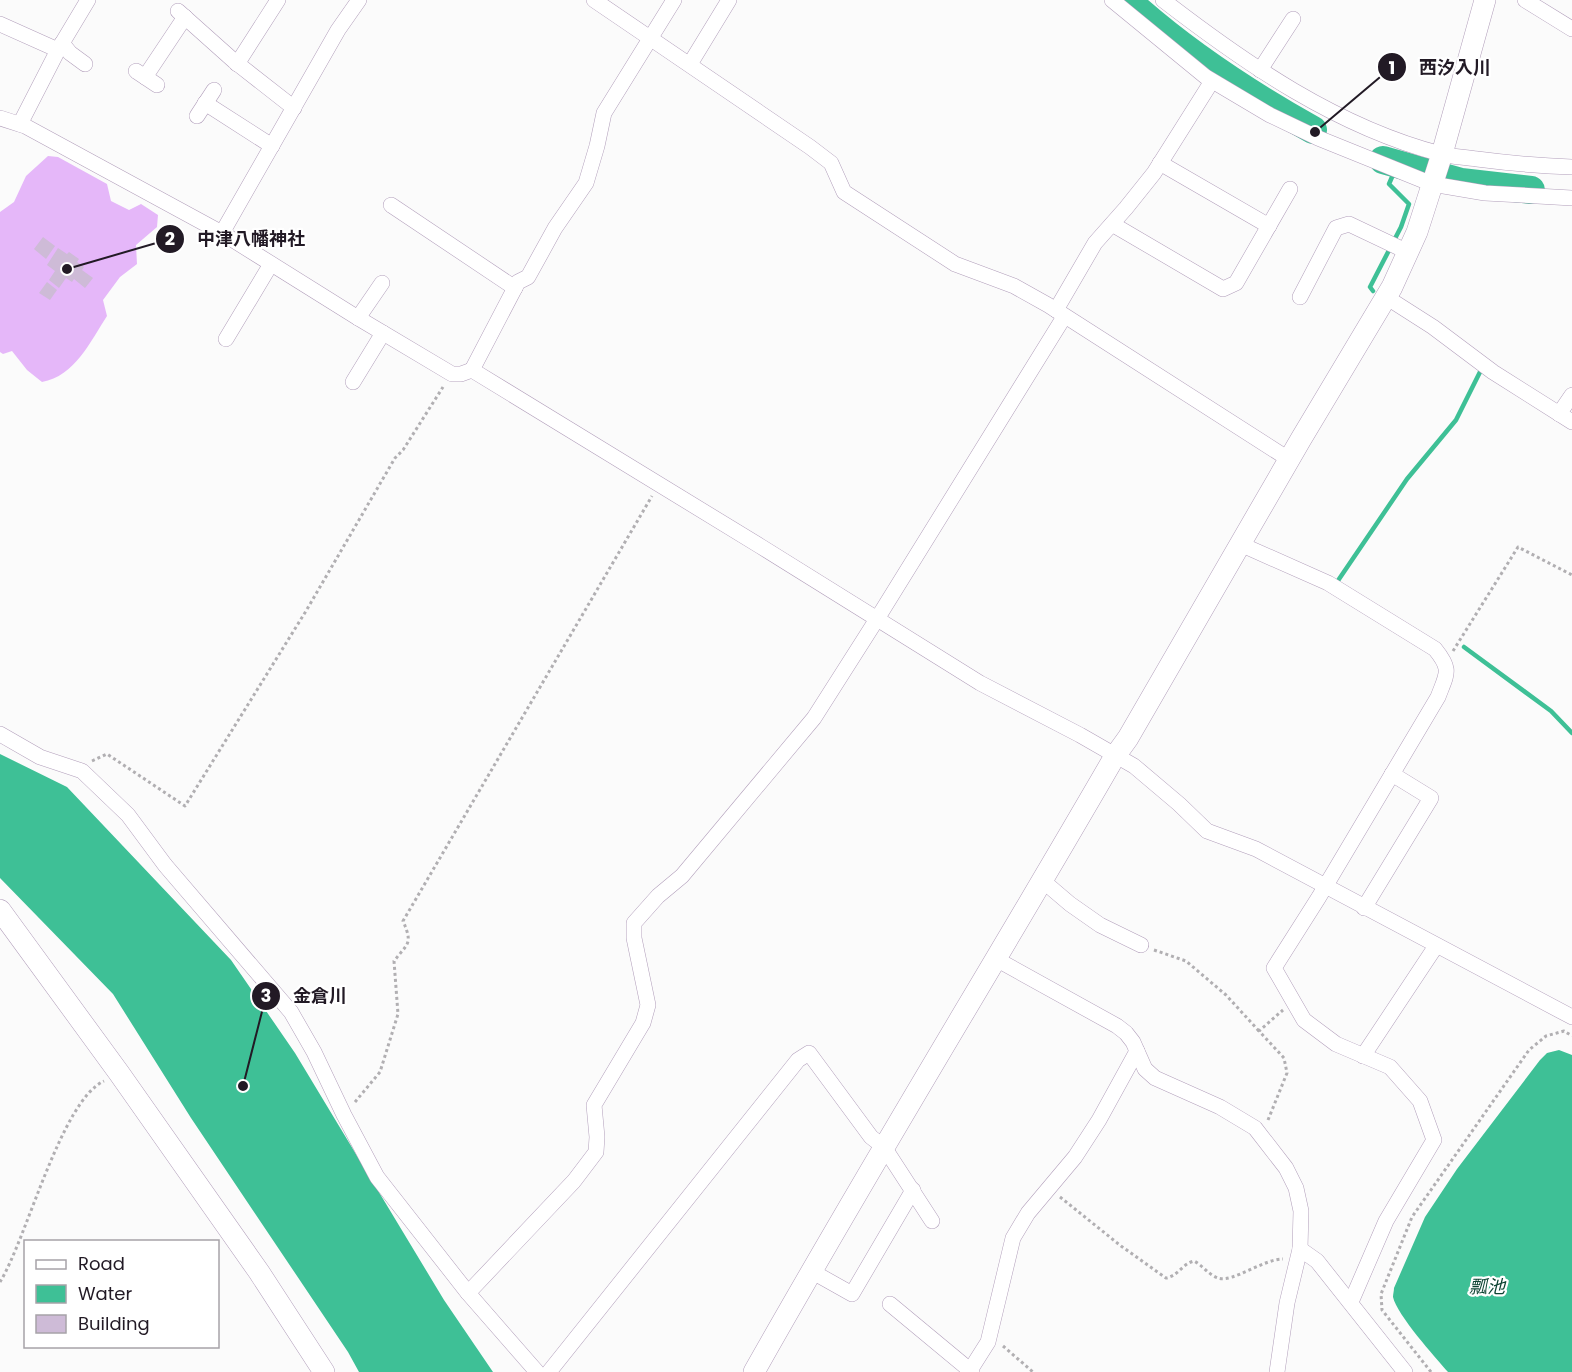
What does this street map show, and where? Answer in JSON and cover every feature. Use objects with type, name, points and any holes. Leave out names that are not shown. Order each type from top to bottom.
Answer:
[{"type":"street","points":[[20,124],[60,46],[88,0]]},
{"type":"street","points":[[237,64],[278,0]]},
{"type":"street","points":[[222,233],[338,30],[359,0]]},
{"type":"street","points":[[594,0],[831,163],[844,192],[955,264],[1014,286],[1290,460]]},
{"type":"street","points":[[0,118],[20,124],[222,233],[452,374],[461,375],[472,370],[518,282],[528,277],[555,228],[586,183],[604,113],[674,0]]},
{"type":"street","points":[[690,64],[729,0]]},
{"type":"street","points":[[1112,0],[1212,81],[1270,115],[1318,138],[1432,184],[1485,193],[1572,198]]},
{"type":"street","points":[[1163,0],[1241,58],[1310,100],[1381,134],[1442,154],[1522,165],[1572,167]]},
{"type":"street","points":[[754,1372],[811,1271],[1115,756],[1128,738],[1386,297],[1398,247],[1416,232],[1442,154],[1485,0]]},
{"type":"street","points":[[1524,0],[1572,29]]},
{"type":"street","points":[[146,78],[181,14],[237,64],[294,108]]},
{"type":"street","points":[[1260,69],[1293,19]]},
{"type":"street","points":[[0,24],[60,46],[85,64]]},
{"type":"street","points":[[468,1293],[574,1181],[596,1152],[594,1105],[643,1023],[648,1005],[634,938],[634,923],[658,896],[682,876],[814,718],[877,619],[1060,314],[1095,243],[1154,173],[1212,81]]},
{"type":"street","points":[[206,103],[272,146]]},
{"type":"street","points":[[1160,163],[1269,226]]},
{"type":"street","points":[[1112,224],[1223,289],[1236,283],[1290,189]]},
{"type":"street","points":[[391,205],[515,288]]},
{"type":"street","points":[[1300,297],[1336,228],[1349,224],[1398,247]]},
{"type":"street","points":[[226,339],[271,264]]},
{"type":"street","points":[[358,318],[382,283]]},
{"type":"street","points":[[1386,297],[1433,327],[1493,372],[1565,418],[1572,395]]},
{"type":"street","points":[[353,382],[383,333]]},
{"type":"street","points":[[472,370],[980,683],[1134,766],[1207,831],[1256,849],[1572,1017]]},
{"type":"street","points":[[1240,544],[1328,583],[1435,649],[1445,661],[1448,673],[1438,697],[1274,968],[1304,1020],[1336,1044],[1390,1067],[1420,1101],[1434,1140],[1386,1221],[1351,1302]]},
{"type":"street","points":[[0,734],[40,757],[82,771],[128,815],[165,865],[291,1012],[314,1052],[377,1177],[468,1293],[537,1372]]},
{"type":"street","points":[[1364,908],[1431,798],[1392,774]]},
{"type":"street","points":[[1043,881],[1100,925],[1141,945]]},
{"type":"street","points":[[0,910],[259,1272],[324,1372]]},
{"type":"street","points":[[1363,1056],[1436,946]]},
{"type":"street","points":[[996,958],[1117,1026],[1126,1033],[1145,1069],[1155,1078],[1220,1107],[1255,1128],[1286,1168],[1296,1188],[1301,1211],[1299,1254],[1287,1303],[1277,1372]]},
{"type":"street","points":[[890,1304],[970,1372],[988,1342],[1013,1238],[1028,1213],[1075,1157],[1099,1120],[1137,1051]]},
{"type":"street","points":[[549,1372],[798,1060],[809,1053],[871,1137],[884,1147],[932,1221]]},
{"type":"street","points":[[811,1271],[852,1294],[913,1190]]},
{"type":"street","points":[[1299,1254],[1317,1261],[1405,1372]]},
{"type":"path","points":[[82,771],[93,760],[107,754],[184,806],[306,611],[395,458],[403,450],[452,374]]},
{"type":"path","points":[[344,1115],[380,1072],[398,1014],[394,961],[408,943],[409,936],[403,921],[658,484]]},
{"type":"path","points":[[1445,661],[1518,547],[1572,574]]},
{"type":"path","points":[[1141,945],[1186,962],[1226,995],[1284,1058],[1287,1073],[1262,1135]]},
{"type":"path","points":[[1259,1032],[1293,1001]]},
{"type":"path","points":[[1431,1372],[1382,1310],[1381,1294],[1412,1217],[1529,1050],[1546,1036],[1564,1031],[1572,1036]]},
{"type":"path","points":[[0,1282],[65,1129],[81,1101],[97,1084],[119,1074]]},
{"type":"path","points":[[1049,1188],[1121,1246],[1166,1278],[1172,1277],[1188,1262],[1194,1261],[1217,1278],[1224,1278],[1233,1277],[1252,1267],[1299,1254]]},
{"type":"path","points":[[989,1335],[1033,1372]]},
{"type":"shaded area","points":[[48,156],[58,157],[107,184],[111,201],[129,210],[141,204],[158,215],[157,227],[136,245],[137,264],[120,277],[103,300],[107,316],[88,347],[64,373],[42,382],[27,370],[12,351],[3,354],[0,352],[0,212],[14,202],[26,176]]},
{"type":"water","points":[[0,754],[67,787],[231,960],[295,1053],[444,1300],[493,1372],[359,1372],[348,1352],[191,1118],[113,994],[0,878]]},
{"type":"water","name":"瓢池","points":[[1559,1050],[1572,1055],[1572,1372],[1448,1372],[1401,1314],[1393,1297],[1394,1288],[1425,1217],[1457,1169],[1540,1060],[1547,1053]]},
{"type":"building","points":[[43,237],[55,246],[46,259],[34,249]]},
{"type":"building","points":[[58,248],[79,259],[77,262],[84,267],[82,270],[93,278],[85,288],[74,279],[72,282],[66,278],[59,288],[49,280],[55,271],[47,265]]},
{"type":"building","points":[[47,282],[57,290],[50,300],[39,293]]},
{"type":"waterway","points":[[1127,0],[1170,37],[1216,70],[1313,130]]},
{"type":"waterway","points":[[1383,160],[1461,182],[1531,190]]},
{"type":"waterway","points":[[1373,291],[1370,287],[1401,227],[1409,204],[1389,184],[1392,177]]},
{"type":"waterway","points":[[1335,585],[1407,479],[1456,420],[1481,370],[1479,368]]},
{"type":"waterway","points":[[1464,647],[1551,711],[1572,733]]},
{"type":"place","name":"西汐入川","points":[[1315,132]]},
{"type":"place","name":"中津八幡神社","points":[[67,269]]},
{"type":"place","name":"金倉川","points":[[243,1086]]}]
